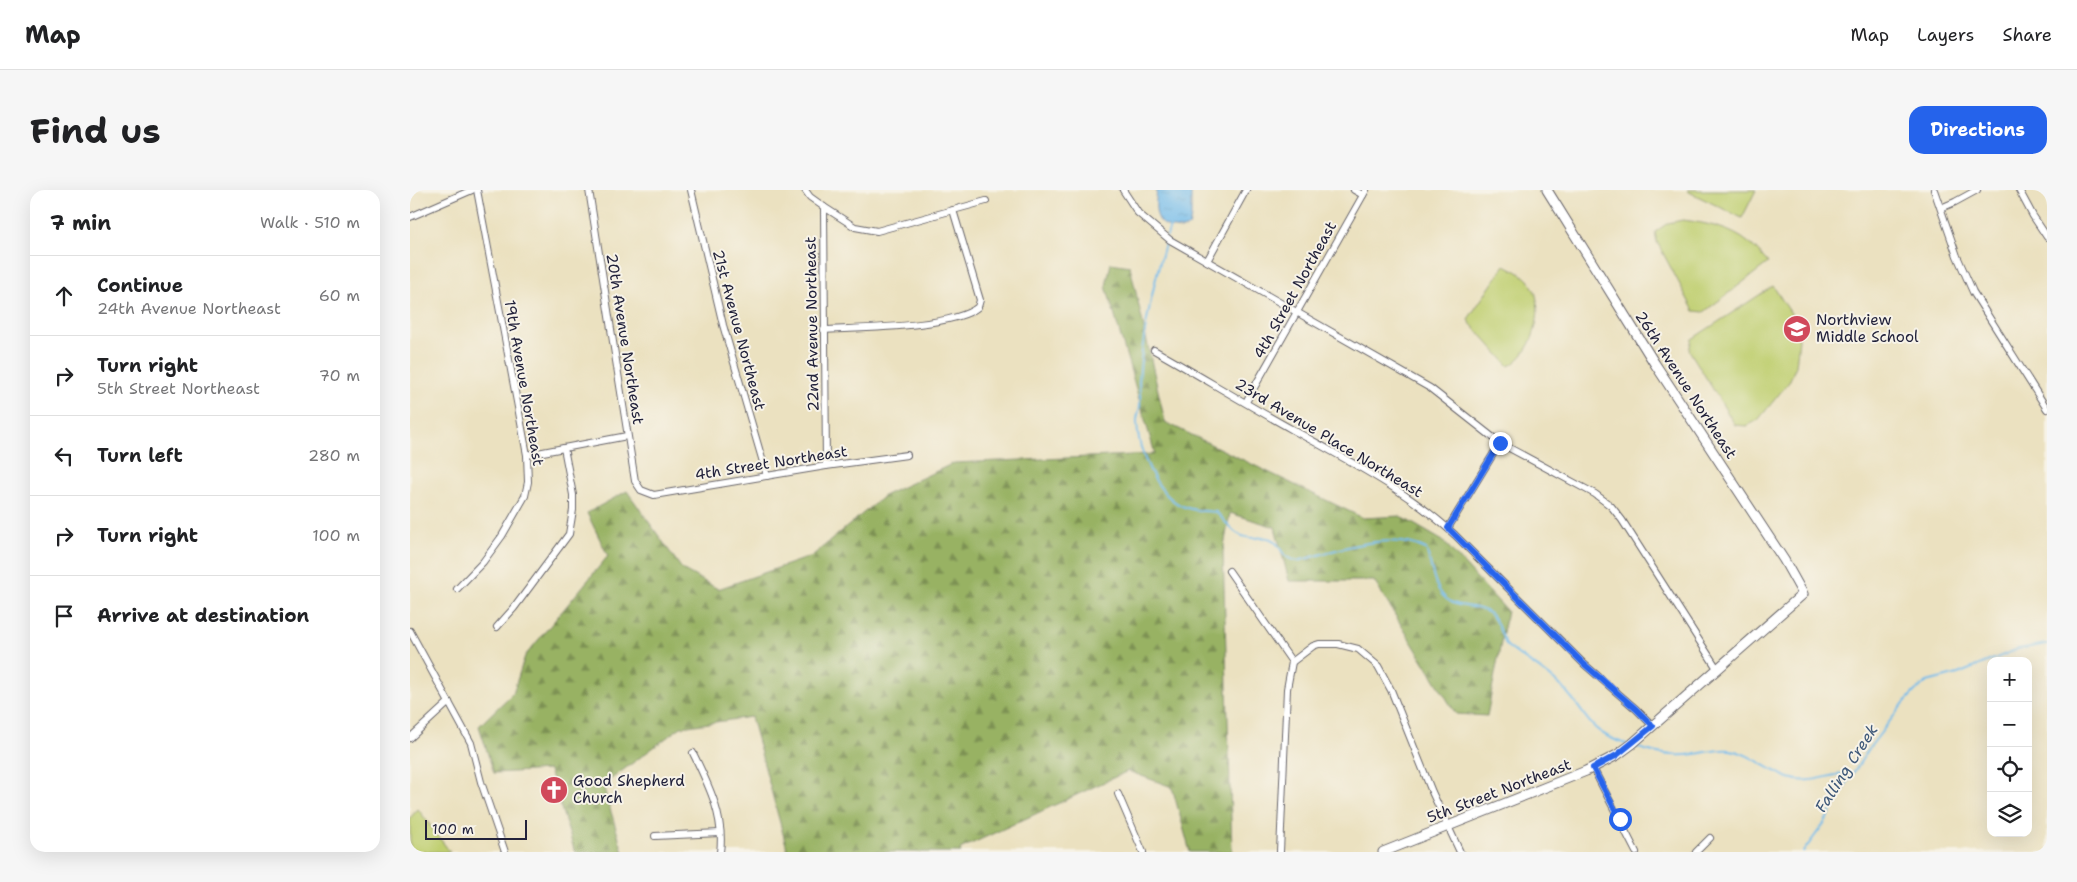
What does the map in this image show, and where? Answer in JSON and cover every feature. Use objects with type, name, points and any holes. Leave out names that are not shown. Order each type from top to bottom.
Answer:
[{"type":"street","points":[[410,217],[472,190]]},
{"type":"street","name":"19th Avenue Northeast","points":[[457,589],[483,562],[502,536],[525,496],[528,482],[527,455],[477,190]]},
{"type":"street","name":"20th Avenue Northeast","points":[[589,190],[627,436],[635,481],[641,490]]},
{"type":"street","name":"21st Avenue Northeast","points":[[691,190],[723,325],[767,476]]},
{"type":"street","points":[[805,190],[810,197],[855,228],[870,231],[883,230],[986,201]]},
{"type":"street","points":[[1123,190],[1138,213],[1157,230],[1207,262],[1430,388],[1500,443],[1583,487],[1611,506],[1622,520],[1718,670]]},
{"type":"street","points":[[1207,262],[1246,190]]},
{"type":"street","points":[[1354,190],[1364,192]]},
{"type":"street","name":"26th Avenue Northeast","points":[[1547,190],[1650,356],[1784,560],[1803,594]]},
{"type":"street","points":[[1934,190],[1957,256],[1974,292],[2047,409]]},
{"type":"street","points":[[1941,208],[1977,190]]},
{"type":"street","points":[[2020,190],[2033,216],[2047,237]]},
{"type":"street","name":"4th Street Northeast","points":[[1246,402],[1364,192]]},
{"type":"street","name":"22nd Avenue Northeast","points":[[824,207],[826,466]]},
{"type":"street","points":[[824,330],[908,326],[964,314],[978,307],[980,300],[953,210]]},
{"type":"street","name":"23rd Avenue Place Northeast","points":[[1154,350],[1397,490],[1448,528],[1584,664],[1653,726]]},
{"type":"street","points":[[527,455],[627,436]]},
{"type":"street","points":[[1448,528],[1500,443]]},
{"type":"street","points":[[496,628],[514,608],[569,534],[573,510],[573,495],[564,448]]},
{"type":"street","name":"4th Street Northeast","points":[[641,490],[654,495],[826,466],[907,455]]},
{"type":"street","points":[[1229,571],[1292,662]]},
{"type":"street","name":"5th Street Northeast","points":[[1383,852],[1593,768],[1617,755],[1718,670],[1803,594]]},
{"type":"street","points":[[410,630],[412,639],[449,702],[470,743],[505,852]]},
{"type":"street","points":[[1280,852],[1286,689],[1292,662],[1307,649],[1319,644],[1350,645],[1365,654],[1378,666],[1391,690],[1432,792],[1460,852]]},
{"type":"street","points":[[410,738],[449,702]]},
{"type":"street","points":[[693,753],[715,802],[720,833],[720,852]]},
{"type":"street","points":[[1593,768],[1636,852]]},
{"type":"street","points":[[1118,794],[1143,852]]},
{"type":"street","points":[[655,836],[720,833]]},
{"type":"street","points":[[1696,852],[1710,838]]},
{"type":"green space","points":[[1688,190],[1756,190],[1742,218]]},
{"type":"green space","points":[[1683,220],[1726,230],[1742,238],[1752,245],[1768,263],[1704,312],[1694,311],[1657,242],[1655,232],[1668,223]]},
{"type":"green space","points":[[1111,263],[1130,266],[1165,422],[1363,518],[1400,516],[1443,541],[1507,611],[1487,716],[1456,714],[1374,581],[1289,581],[1275,527],[1230,513],[1223,552],[1232,852],[1190,852],[1172,787],[1128,771],[960,849],[961,852],[788,852],[751,717],[681,727],[603,785],[623,852],[575,852],[549,770],[494,773],[479,726],[513,693],[525,656],[608,556],[587,513],[627,491],[682,569],[718,589],[812,556],[885,495],[954,463],[1155,454],[1106,286]]},
{"type":"green space","points":[[1505,265],[1528,280],[1534,289],[1538,313],[1532,339],[1526,350],[1509,366],[1468,319]]},
{"type":"green space","points":[[1773,286],[1796,321],[1799,339],[1796,366],[1789,382],[1758,420],[1747,426],[1735,425],[1689,350],[1692,339]]},
{"type":"green space","points":[[418,809],[450,852],[410,852],[410,818]]},
{"type":"water","points":[[1157,190],[1191,190],[1189,226],[1180,229],[1162,223],[1156,209]]},
{"type":"waterway","points":[[1167,236],[1170,226]]},
{"type":"waterway","points":[[1166,240],[1145,328],[1140,364],[1140,407],[1137,420],[1138,434],[1145,458],[1164,492],[1186,508],[1216,512],[1231,529],[1240,535],[1271,539],[1287,557],[1297,561],[1361,544],[1378,542],[1395,541],[1426,549],[1435,582],[1444,596],[1459,605],[1479,608],[1492,615],[1507,646],[1561,686],[1594,727],[1612,739],[1626,744]]},
{"type":"waterway","name":"Falling Creek","points":[[1803,852],[1825,822],[1870,747],[1915,691],[1927,682],[1958,674],[2018,649],[2047,644]]},
{"type":"waterway","points":[[1633,746],[1672,755],[1691,755],[1719,750],[1737,751],[1782,775],[1797,780],[1813,780],[1852,774]]},
{"type":"place","name":"Northview Middle School","points":[[1797,329]]},
{"type":"place","name":"Good Shepherd Church","points":[[554,790]]},
{"type":"route","points":[[1500,443],[1448,528],[1584,664],[1653,726],[1617,755],[1593,768],[1620,819]]}]
